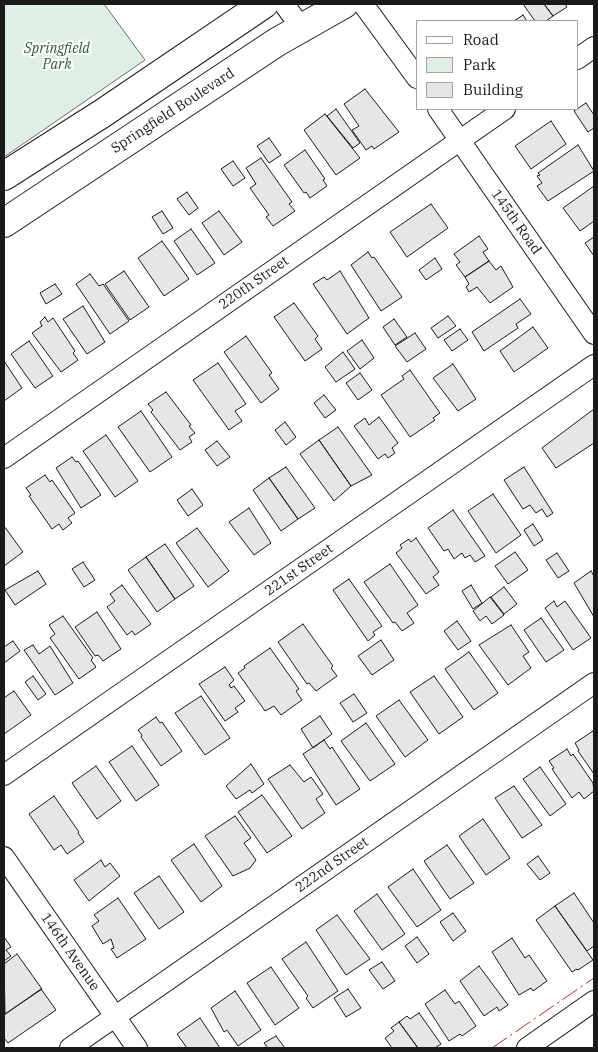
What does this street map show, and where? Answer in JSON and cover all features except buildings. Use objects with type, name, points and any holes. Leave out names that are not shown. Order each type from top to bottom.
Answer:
[{"type":"street","points":[[4,176],[103,113],[264,4]]},
{"type":"street","points":[[284,4],[302,29]]},
{"type":"street","name":"Springfield Boulevard","points":[[4,223],[269,48],[344,4]]},
{"type":"street","points":[[363,4],[416,77]]},
{"type":"street","points":[[578,58],[594,46]]},
{"type":"street","name":"145th Road","points":[[439,110],[594,334]]},
{"type":"street","name":"220th Street","points":[[4,458],[504,110]]},
{"type":"street","name":"221st Street","points":[[4,775],[594,365]]},
{"type":"street","name":"222nd Street","points":[[70,1048],[594,683]]},
{"type":"street","name":"146th Avenue","points":[[4,856],[137,1048]]},
{"type":"street","points":[[527,1048],[594,1001]]},
{"type":"green space","name":"Springfield Park","points":[[4,4],[104,4],[145,60],[4,157]]},
{"type":"power","points":[[492,1048],[594,978]]}]
